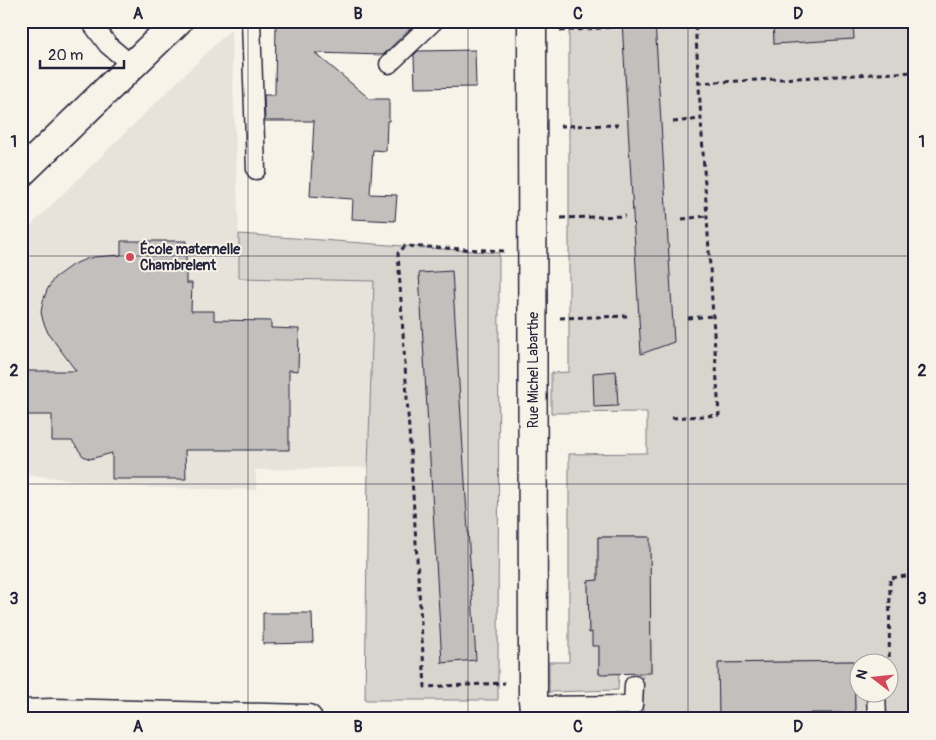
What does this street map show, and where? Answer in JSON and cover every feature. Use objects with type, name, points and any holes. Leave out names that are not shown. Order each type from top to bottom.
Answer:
[{"type":"street","points":[[21,173],[178,21]]},
{"type":"street","name":"Rue Michel Labarthe","points":[[532,27],[534,702]]},
{"type":"street","points":[[21,714],[53,713],[308,719]]},
{"type":"lane","points":[[90,21],[108,45],[122,56],[131,67]]},
{"type":"lane","points":[[252,21],[256,170]]},
{"type":"lane","points":[[389,64],[434,21]]},
{"type":"lane","points":[[534,702],[633,705],[634,685]]},
{"type":"lane","points":[[877,719],[880,702]]},
{"type":"path","points":[[670,26],[695,23],[719,415],[672,418]]},
{"type":"path","points":[[532,27],[613,27]]},
{"type":"path","points":[[698,83],[915,72]]},
{"type":"path","points":[[673,122],[700,119]]},
{"type":"path","points":[[532,127],[618,125]]},
{"type":"path","points":[[533,218],[625,216]]},
{"type":"path","points":[[682,219],[707,216]]},
{"type":"path","points":[[533,253],[405,246],[398,253],[425,687],[534,702]]},
{"type":"path","points":[[533,319],[627,316]]},
{"type":"path","points":[[688,318],[713,316]]},
{"type":"path","points":[[885,652],[890,578],[914,575]]},
{"type":"shaded area","points":[[569,21],[915,21],[915,716],[897,717],[897,719],[811,719],[811,713],[855,713],[855,702],[898,702],[898,652],[848,652],[848,661],[719,663],[719,714],[643,715],[642,673],[651,672],[649,537],[598,537],[598,580],[588,581],[589,632],[592,632],[599,646],[599,673],[619,673],[618,690],[549,692],[549,662],[569,662],[569,454],[647,453],[647,412],[551,413],[551,373],[569,372]]},
{"type":"shaded area","name":"École maternelle Chambrelent","points":[[231,29],[239,278],[375,280],[368,467],[255,470],[257,490],[135,487],[21,474],[21,235]]},
{"type":"shaded area","points":[[239,234],[499,253],[498,700],[365,700],[368,467],[374,281],[239,278]]},
{"type":"building","points":[[276,21],[279,23],[355,24],[355,21],[416,21],[383,55],[315,53],[370,99],[389,99],[386,151],[373,150],[370,194],[397,195],[395,221],[352,219],[353,199],[310,196],[314,121],[265,121],[264,95],[275,95]]},
{"type":"building","points":[[622,21],[655,21],[674,342],[641,354]]},
{"type":"building","points":[[773,21],[853,21],[854,39],[774,44]]},
{"type":"building","points":[[475,50],[476,87],[415,88],[413,56],[418,51]]},
{"type":"building","points":[[121,241],[186,241],[186,283],[192,283],[191,311],[214,311],[214,320],[271,321],[271,328],[299,329],[298,371],[289,370],[289,450],[185,450],[186,479],[112,479],[112,453],[90,459],[83,456],[72,441],[52,441],[52,415],[26,415],[26,371],[76,371],[48,333],[43,321],[41,312],[47,290],[54,278],[72,265],[94,257],[121,255]]},
{"type":"building","points":[[452,271],[476,660],[442,663],[419,273]]},
{"type":"building","points":[[616,371],[618,406],[594,407],[593,373]]},
{"type":"building","points":[[598,537],[650,537],[651,673],[599,674],[599,646],[592,646],[592,632],[589,633],[588,581],[598,580]]},
{"type":"building","points":[[263,613],[312,613],[313,643],[263,644]]},
{"type":"building","points":[[848,661],[848,702],[855,702],[855,713],[811,713],[811,719],[746,719],[746,714],[719,714],[718,663]]},
{"type":"place","name":"École maternelle Chambrelent","points":[[130,257]]}]
